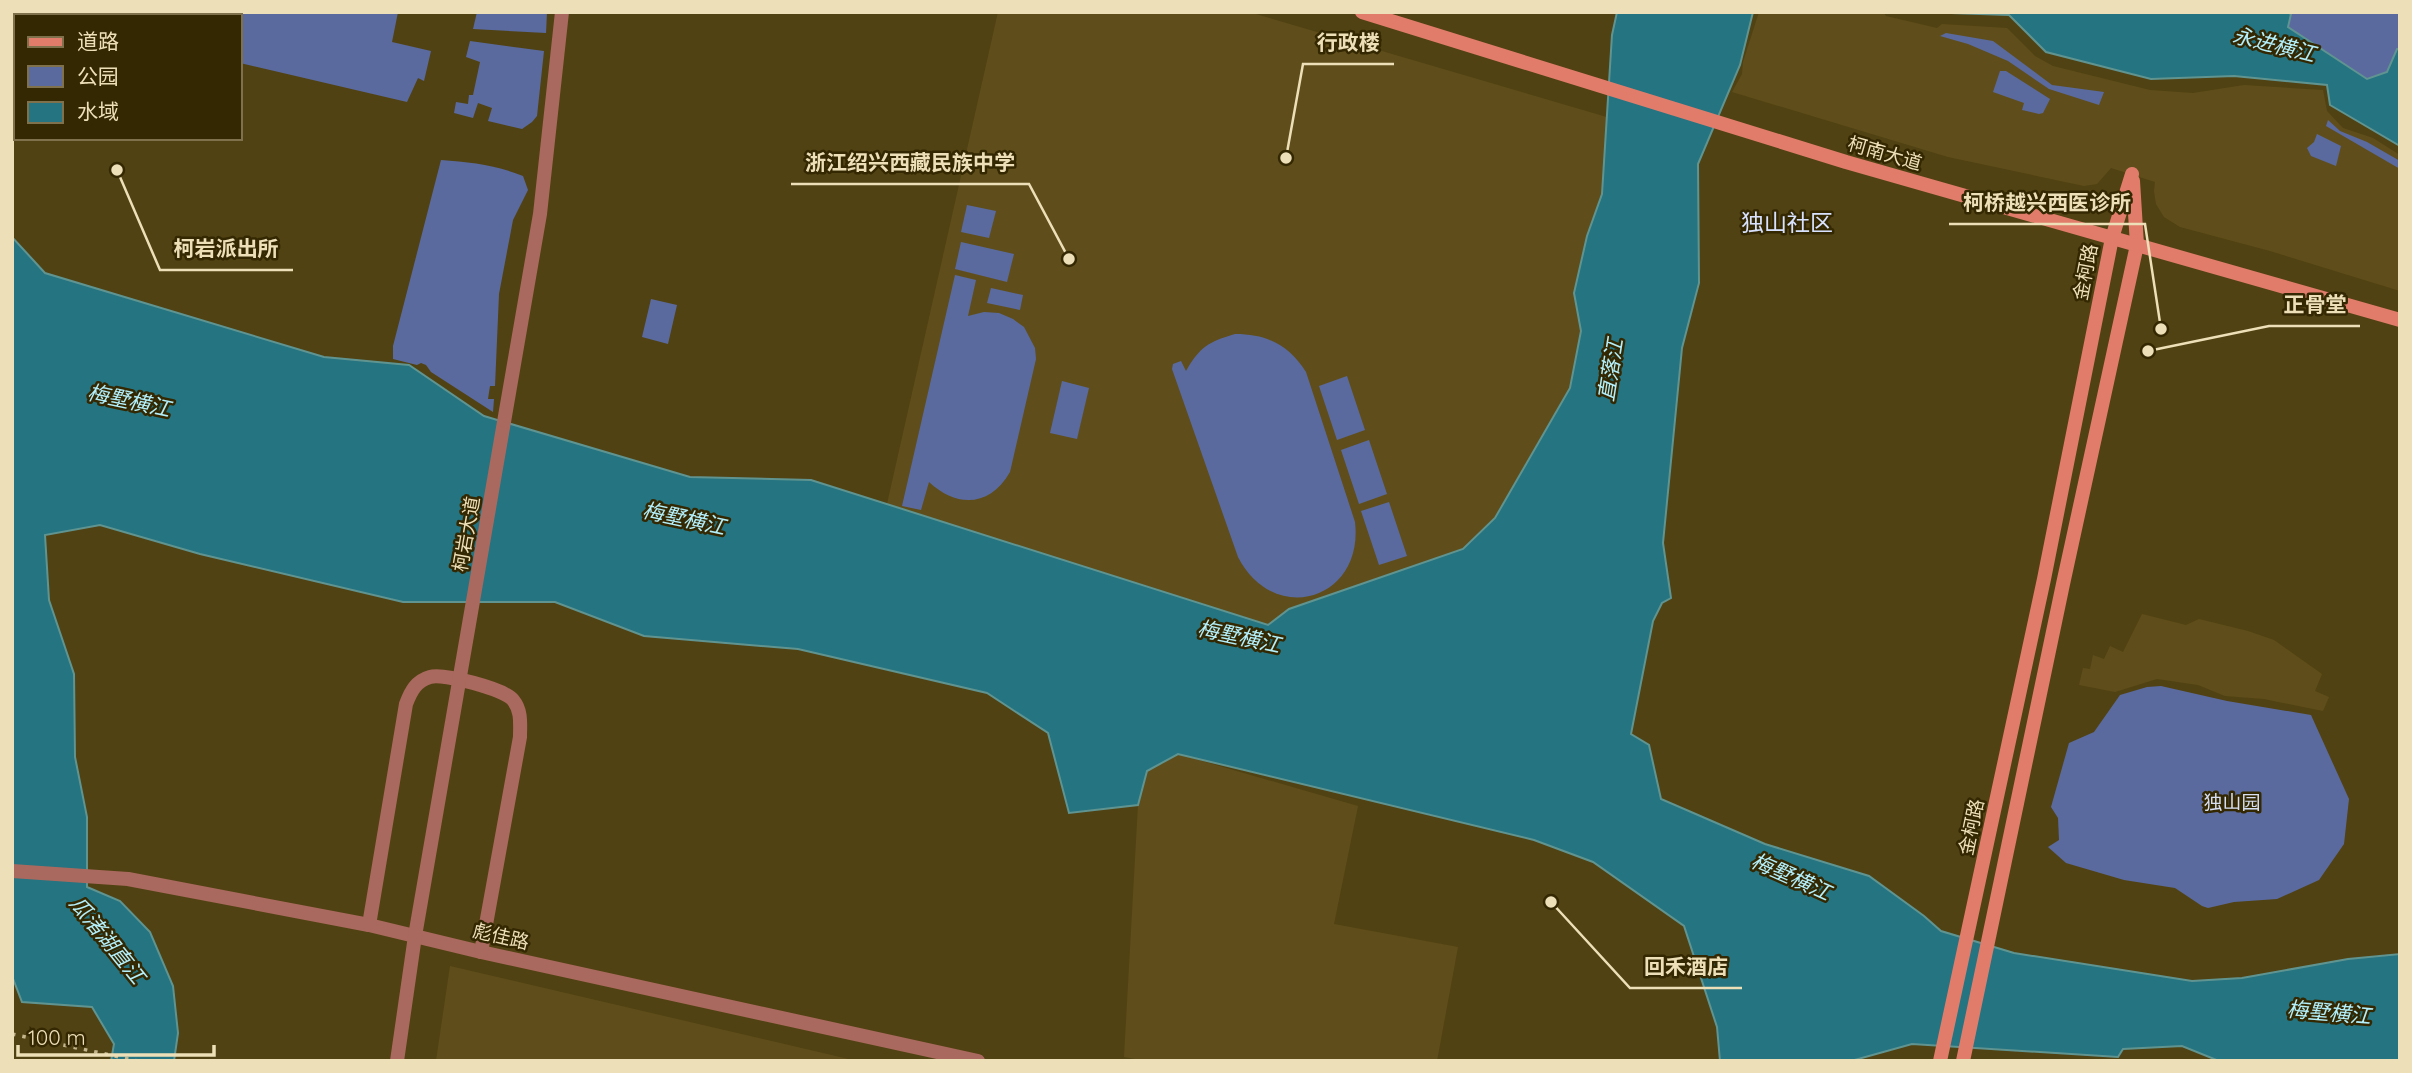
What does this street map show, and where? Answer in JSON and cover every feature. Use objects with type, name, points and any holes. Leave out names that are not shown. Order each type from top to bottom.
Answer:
[{"type":"main road","name":"柯南大道","points":[[1363,12],[1738,129],[2400,320]]},
{"type":"main road","name":"金柯路","points":[[1940,1061],[2044,579],[2112,237],[2132,174],[2137,245],[1963,1061]]},
{"type":"street","name":"柯岩大道","points":[[397,1061],[415,936],[540,214],[562,12]]},
{"type":"street","points":[[369,925],[406,704],[414,686],[432,676],[487,685],[513,698],[521,716],[520,737],[481,952]]},
{"type":"street","name":"彪佳路","points":[[12,872],[128,879],[369,925],[978,1061]]},
{"type":"shaded area","points":[[998,12],[1249,12],[1610,118],[1602,194],[1587,236],[1574,293],[1581,331],[1570,388],[1495,518],[1463,549],[1289,609],[1268,625],[1119,580],[887,504]]},
{"type":"shaded area","points":[[1759,12],[1883,12],[1886,16],[1937,28],[1942,24],[2007,28],[2035,56],[2053,66],[2150,90],[2193,93],[2244,85],[2323,90],[2327,111],[2343,128],[2373,138],[2400,155],[2400,291],[2180,227],[2164,217],[2156,204],[2155,182],[2111,168],[2097,184],[2084,186],[1948,157],[1732,92],[1742,74],[1743,62]]},
{"type":"shaded area","points":[[2142,614],[2186,625],[2199,619],[2274,640],[2322,674],[2315,691],[2329,697],[2323,711],[2264,699],[2225,696],[2198,685],[2157,679],[2115,692],[2079,685],[2083,668],[2090,669],[2093,655],[2104,659],[2110,646],[2123,652]]},
{"type":"shaded area","points":[[1178,754],[1358,806],[1334,924],[1458,947],[1437,1061],[1146,1061],[1124,1057],[1138,805],[1147,771]]},
{"type":"shaded area","points":[[450,966],[857,1061],[436,1061]]},
{"type":"green space","points":[[398,12],[392,42],[431,51],[424,81],[418,78],[407,102],[242,63],[242,14],[182,14]]},
{"type":"green space","points":[[477,12],[547,12],[546,33],[473,29]]},
{"type":"green space","points":[[2287,12],[2400,12],[2400,49],[2397,49],[2387,72],[2367,79],[2288,27],[2291,14]]},
{"type":"green space","points":[[1946,33],[1993,41],[2052,85],[2104,92],[2099,105],[2049,89],[2008,61],[1968,44],[1940,36]]},
{"type":"green space","points":[[470,41],[544,51],[537,116],[522,129],[488,121],[492,108],[478,103],[473,118],[454,113],[456,102],[468,104],[469,95],[473,95],[480,62],[466,57]]},
{"type":"green space","points":[[2000,71],[2006,71],[2050,99],[2043,113],[2022,110],[2024,103],[1993,92]]},
{"type":"green space","points":[[2328,120],[2340,131],[2367,142],[2400,161],[2400,169],[2326,126]]},
{"type":"green space","points":[[2317,134],[2341,146],[2336,166],[2311,156],[2307,148],[2314,142]]},
{"type":"green space","points":[[441,160],[513,172],[523,176],[528,190],[513,220],[499,294],[495,386],[490,386],[488,399],[494,399],[493,412],[431,372],[426,365],[393,359],[393,346]]},
{"type":"green space","points":[[967,205],[996,211],[989,238],[961,232]]},
{"type":"green space","points":[[961,242],[1014,254],[1007,282],[955,269]]},
{"type":"green space","points":[[955,275],[976,280],[968,316],[984,312],[999,313],[1013,319],[1024,327],[1035,348],[1036,359],[1010,472],[1002,484],[993,492],[972,500],[951,496],[929,482],[921,510],[902,506]]},
{"type":"green space","points":[[991,288],[1023,295],[1020,310],[987,303]]},
{"type":"green space","points":[[651,299],[677,305],[668,344],[642,337]]},
{"type":"green space","points":[[1235,334],[1257,336],[1276,343],[1285,348],[1306,372],[1355,522],[1354,549],[1346,570],[1331,586],[1313,595],[1293,597],[1273,592],[1254,579],[1238,557],[1172,369],[1173,364],[1181,361],[1186,371],[1206,346]]},
{"type":"green space","points":[[1347,376],[1365,430],[1337,440],[1319,386]]},
{"type":"green space","points":[[1062,381],[1089,388],[1077,439],[1050,433]]},
{"type":"green space","points":[[1369,440],[1387,494],[1359,504],[1341,450]]},
{"type":"green space","points":[[1389,502],[1407,556],[1379,565],[1361,511]]},
{"type":"green space","name":"独山园","points":[[2161,686],[2227,701],[2311,715],[2349,799],[2344,844],[2319,880],[2277,899],[2234,902],[2208,908],[2175,888],[2124,880],[2066,863],[2048,847],[2059,840],[2058,818],[2051,807],[2069,743],[2094,732],[2120,695]]},
{"type":"water","points":[[1617,12],[1753,12],[1740,65],[1698,164],[1699,283],[1682,348],[1663,543],[1671,598],[1662,603],[1653,621],[1631,734],[1649,745],[1661,799],[1765,844],[1869,876],[1941,931],[2014,953],[2192,981],[2242,978],[2348,959],[2400,954],[2400,1061],[2219,1061],[2182,1046],[2123,1049],[2118,1057],[1912,1044],[1851,1061],[1720,1061],[1717,1027],[1684,926],[1593,862],[1534,840],[1178,754],[1147,771],[1138,805],[1069,813],[1048,733],[987,693],[798,649],[644,636],[555,602],[403,602],[200,554],[100,525],[45,535],[49,600],[74,674],[75,757],[87,817],[87,887],[120,901],[150,932],[173,986],[178,1033],[174,1061],[111,1061],[114,1044],[92,1007],[22,1002],[12,976],[12,237],[45,273],[324,357],[409,365],[484,416],[690,477],[811,480],[1268,625],[1289,609],[1463,549],[1495,518],[1570,388],[1581,331],[1574,293],[1587,236],[1602,194],[1612,35]]},
{"type":"water","name":"永进横江","points":[[1922,12],[2287,12],[2291,14],[2288,27],[2367,79],[2387,72],[2397,49],[2400,49],[2400,146],[2330,105],[2327,85],[2234,76],[2151,79],[2046,52],[2009,15]]},
{"type":"railway","points":[[12,1034],[138,1061]]},
{"type":"place","name":"行政楼","points":[[1286,158]]},
{"type":"place","name":"柯岩派出所","points":[[117,170]]},
{"type":"place","name":"浙江绍兴西藏民族中学","points":[[1069,259]]},
{"type":"place","name":"柯桥越兴西医诊所","points":[[2161,329]]},
{"type":"place","name":"正骨堂","points":[[2148,351]]},
{"type":"place","name":"回禾酒店","points":[[1551,902]]},
{"type":"district","name":"独山社区","points":[[1787,223]]},
{"type":"water label","name":"直落江","points":[[1611,370]]},
{"type":"water label","name":"梅墅横江","points":[[129,401]]},
{"type":"water label","name":"梅墅横江","points":[[684,519]]},
{"type":"water label","name":"梅墅横江","points":[[1239,637]]},
{"type":"water label","name":"梅墅横江","points":[[1791,877]]},
{"type":"water label","name":"瓜渚湖直江","points":[[107,940]]},
{"type":"water label","name":"梅墅横江","points":[[2329,1013]]}]
